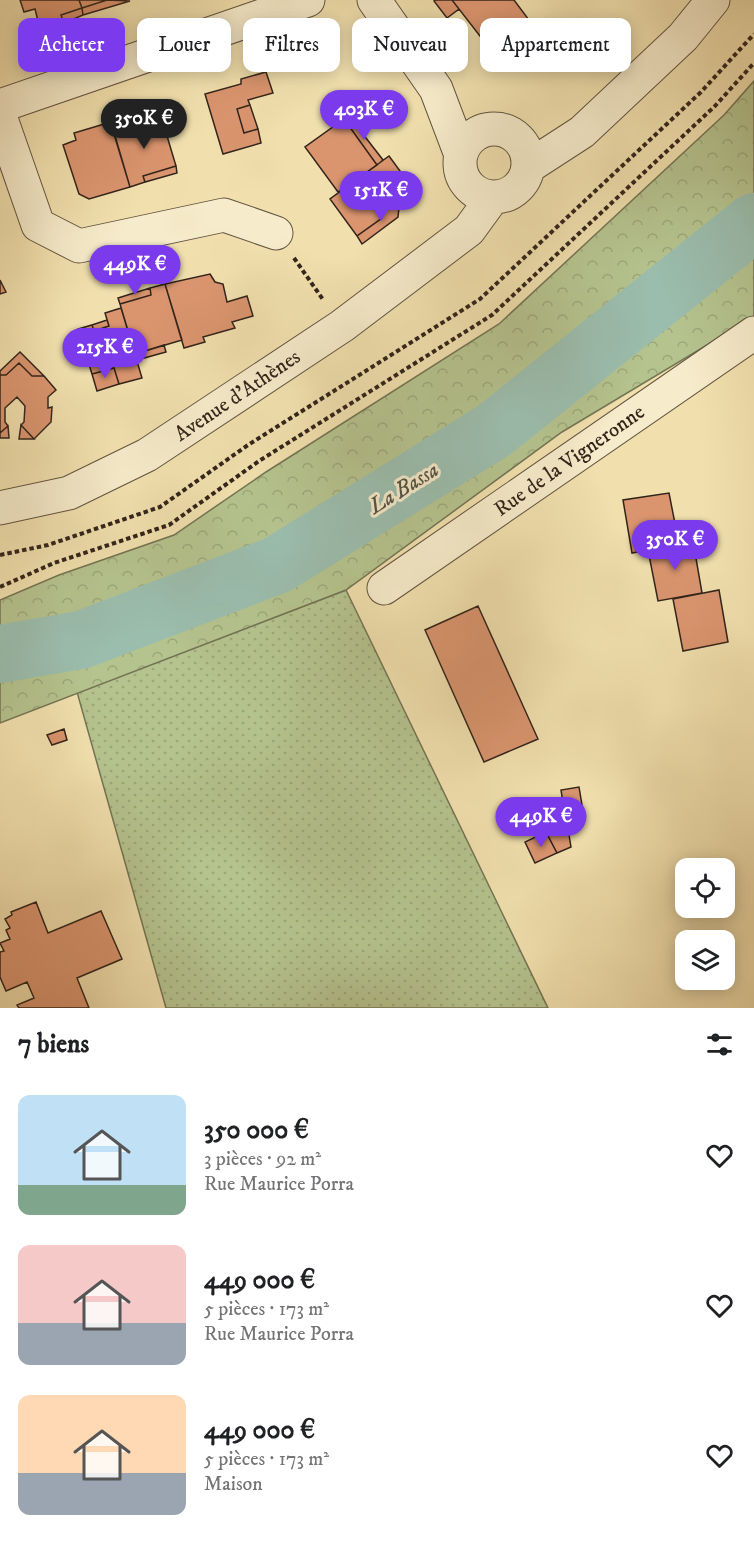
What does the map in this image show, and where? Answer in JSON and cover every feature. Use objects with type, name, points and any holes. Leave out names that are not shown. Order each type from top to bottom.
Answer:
[{"type":"street","points":[[0,106],[308,0]]},
{"type":"street","points":[[374,0],[435,90],[473,178],[511,193],[524,180],[513,145],[435,90]]},
{"type":"street","points":[[473,178],[472,136],[513,145],[582,132],[683,37],[713,0]]},
{"type":"street","points":[[0,116],[38,225],[79,246],[224,215],[276,233]]},
{"type":"street","name":"Avenue d'Athènes","points":[[0,508],[69,493],[147,455],[342,326],[452,241],[473,178]]},
{"type":"street","name":"Rue de la Vigneronne","points":[[384,588],[754,333]]},
{"type":"path","points":[[0,555],[48,545],[160,507],[248,445],[480,299],[701,92],[754,34]]},
{"type":"path","points":[[0,587],[54,563],[168,525],[259,461],[492,315],[715,106],[754,63]]},
{"type":"path","points":[[276,233],[342,326]]},
{"type":"green space","points":[[754,81],[754,317],[562,432],[346,590],[0,723],[0,600],[59,575],[174,535],[266,472],[499,324],[724,115]]},
{"type":"green space","points":[[346,590],[548,1008],[166,1008],[77,692]]},
{"type":"building","points":[[20,0],[79,0],[82,8],[61,15],[62,18],[37,18],[35,9],[24,12]]},
{"type":"building","points":[[79,0],[107,0],[82,8]]},
{"type":"building","points":[[107,0],[130,1],[83,15],[82,8]]},
{"type":"building","points":[[452,0],[459,9],[447,18],[434,1]]},
{"type":"building","points":[[452,0],[514,0],[528,18],[480,18],[480,36]]},
{"type":"building","points":[[82,8],[83,15],[76,18],[62,18],[61,15]]},
{"type":"building","points":[[266,72],[273,93],[248,100],[250,105],[237,109],[244,133],[258,129],[261,143],[223,154],[205,94],[241,84],[241,79]]},
{"type":"building","points":[[250,105],[258,129],[244,133],[237,109]]},
{"type":"building","points":[[161,116],[176,166],[143,176],[145,182],[130,187],[113,131]]},
{"type":"building","points":[[349,116],[383,160],[377,165],[344,119]]},
{"type":"building","points":[[344,119],[377,165],[338,192],[305,147]]},
{"type":"building","points":[[111,122],[130,187],[89,199],[79,194],[63,145],[76,140],[74,133]]},
{"type":"building","points":[[389,156],[400,171],[394,174],[408,192],[379,214],[382,218],[357,236],[330,199]]},
{"type":"building","points":[[176,166],[177,173],[145,182],[143,176]]},
{"type":"building","points":[[400,198],[398,217],[362,244],[357,236],[382,218],[379,214]]},
{"type":"building","points":[[210,274],[215,282],[223,284],[227,302],[247,296],[253,316],[232,322],[235,328],[203,337],[205,342],[184,348],[165,284]]},
{"type":"building","points":[[0,280],[6,292],[0,294]]},
{"type":"building","points":[[165,284],[182,340],[135,354],[120,304],[151,295],[150,288]]},
{"type":"building","points":[[150,288],[151,295],[120,304],[118,298]]},
{"type":"building","points":[[121,308],[142,378],[119,384],[114,368],[92,374],[78,329],[92,325],[94,331],[109,326],[105,313]]},
{"type":"building","points":[[107,320],[109,326],[94,331],[92,325]]},
{"type":"building","points":[[164,345],[166,352],[137,360],[135,354]]},
{"type":"building","points":[[20,352],[44,376],[32,376],[19,363],[6,375],[0,375],[0,371]]},
{"type":"building","points":[[19,363],[32,376],[44,376],[56,390],[48,397],[48,408],[52,407],[51,422],[34,439],[21,425],[24,422],[25,406],[17,397],[5,408],[5,422],[8,426],[0,433],[0,375],[6,375]]},
{"type":"building","points":[[114,368],[119,384],[97,391],[92,374]]},
{"type":"building","points":[[21,425],[34,439],[19,439]]},
{"type":"building","points":[[8,426],[9,438],[0,438],[0,433]]},
{"type":"building","points":[[669,493],[679,544],[632,553],[623,500]]},
{"type":"building","points":[[693,541],[702,593],[658,601],[648,550]]},
{"type":"building","points":[[719,590],[728,642],[683,651],[673,599]]},
{"type":"building","points":[[478,606],[538,739],[484,762],[425,630]]},
{"type":"building","points":[[64,729],[67,740],[52,745],[47,735]]},
{"type":"building","points":[[579,787],[583,811],[565,815],[561,790]]},
{"type":"building","points":[[567,823],[571,847],[557,853],[546,832]]},
{"type":"building","points":[[546,832],[557,853],[535,863],[525,842]]},
{"type":"building","points":[[36,902],[48,933],[101,911],[122,959],[77,978],[89,1008],[19,1008],[17,1005],[34,998],[27,982],[6,991],[0,977],[0,952],[4,951],[0,943],[10,939],[6,930],[10,928],[5,919],[12,915],[11,912]]},
{"type":"waterway","name":"La Bassa","points":[[0,654],[81,640],[277,565],[493,431],[754,222]]}]
